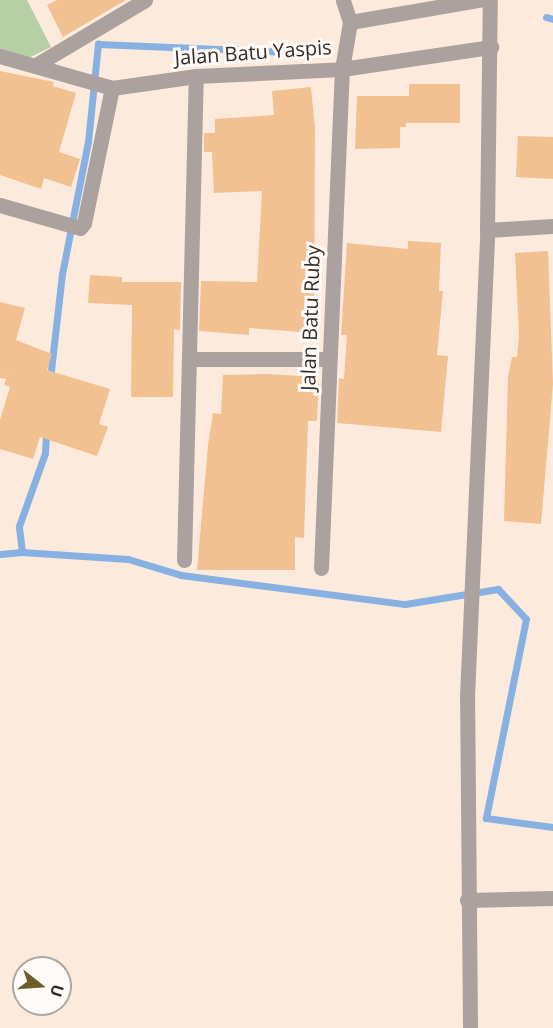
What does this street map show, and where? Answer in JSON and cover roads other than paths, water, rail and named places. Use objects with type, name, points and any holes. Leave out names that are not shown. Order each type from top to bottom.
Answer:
[{"type":"street","points":[[36,66],[145,0]]},
{"type":"street","name":"Jalan Batu Yaspis","points":[[106,87],[196,76],[342,69],[350,22],[342,0]]},
{"type":"street","points":[[350,22],[479,0]]},
{"type":"street","points":[[470,1028],[467,900],[467,697],[476,539],[487,230],[490,0]]},
{"type":"street","points":[[342,69],[491,47]]},
{"type":"street","points":[[0,56],[106,87],[84,223],[66,227],[0,205]]},
{"type":"street","name":"Jalan Batu Ruby","points":[[321,568],[342,69]]},
{"type":"street","points":[[184,560],[192,359],[196,76]]},
{"type":"street","points":[[487,230],[553,226]]},
{"type":"street","points":[[192,359],[329,359]]},
{"type":"street","points":[[467,900],[553,898]]},
{"type":"waterway","points":[[546,17],[553,19]]},
{"type":"waterway","points":[[50,379],[62,274],[88,142],[98,44],[311,53]]},
{"type":"waterway","points":[[0,554],[22,552],[19,526],[45,453],[46,432]]},
{"type":"waterway","points":[[22,552],[128,559],[181,575],[405,604],[498,589],[526,619],[486,818],[553,827]]}]
